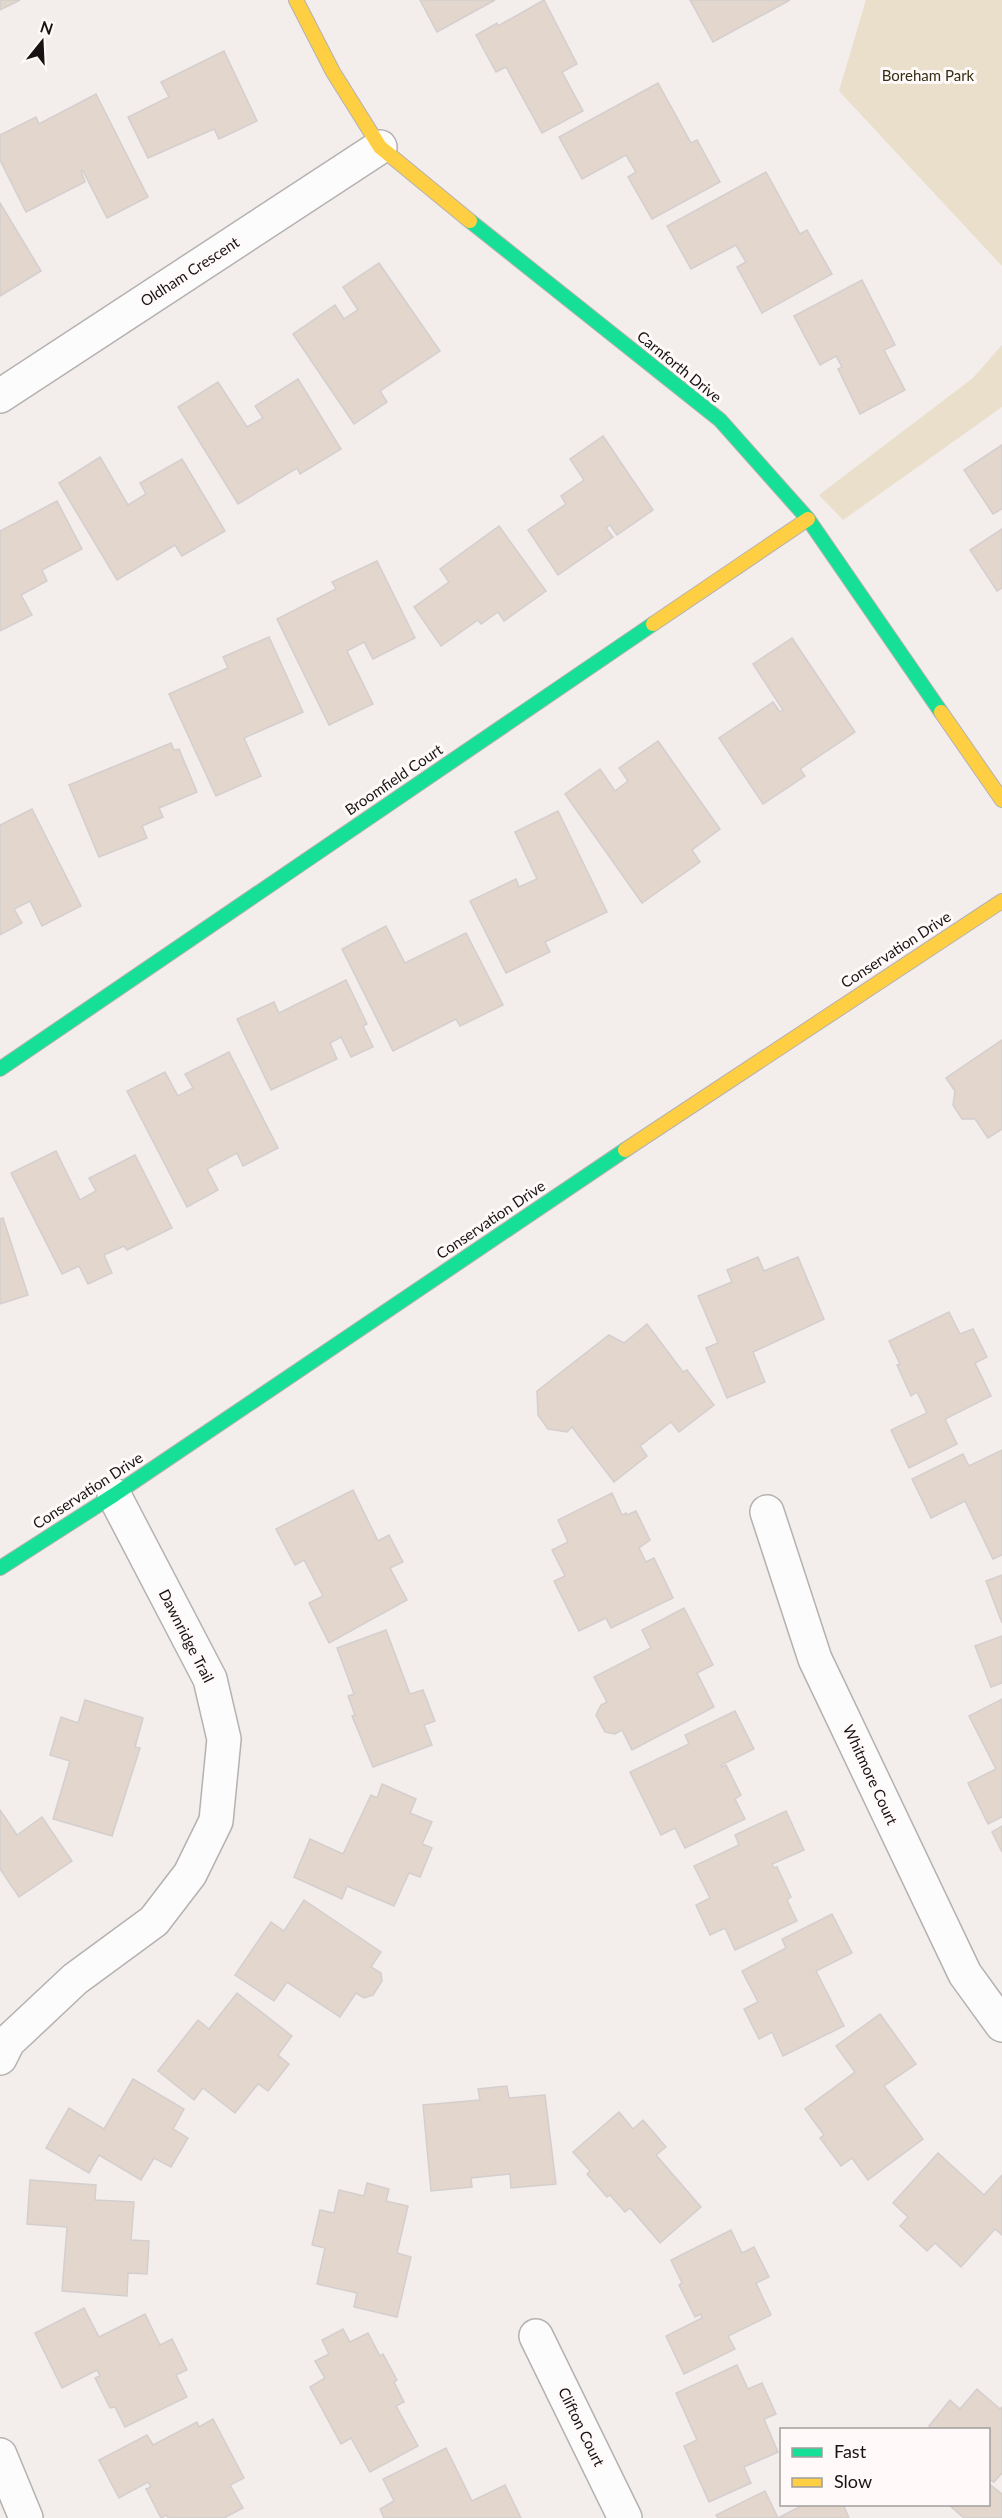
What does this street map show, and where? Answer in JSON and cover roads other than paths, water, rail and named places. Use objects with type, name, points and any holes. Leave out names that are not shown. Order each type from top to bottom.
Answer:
[{"type":"street","name":"Carnforth Drive","points":[[296,0],[333,72],[380,147],[425,186],[720,420],[807,519],[1002,800]]},
{"type":"street","name":"Oldham Crescent","points":[[0,396],[380,147]]},
{"type":"street","name":"Broomfield Court","points":[[0,1068],[807,519]]},
{"type":"street","name":"Conservation Drive","points":[[0,1568],[114,1495],[700,1099],[1002,901]]},
{"type":"street","name":"Dawnridge Trail","points":[[0,2058],[8,2042],[75,1979],[154,1921],[190,1874],[216,1821],[224,1739],[210,1679],[114,1495]]},
{"type":"street","name":"Whitmore Court","points":[[767,1512],[815,1659],[965,1974],[1002,2025]]},
{"type":"street","name":"Clifton Court","points":[[536,2336],[625,2518]]},
{"type":"street","points":[[0,2455],[26,2518]]},
{"type":"park label","name":"Boreham Park","points":[[928,76]]}]
